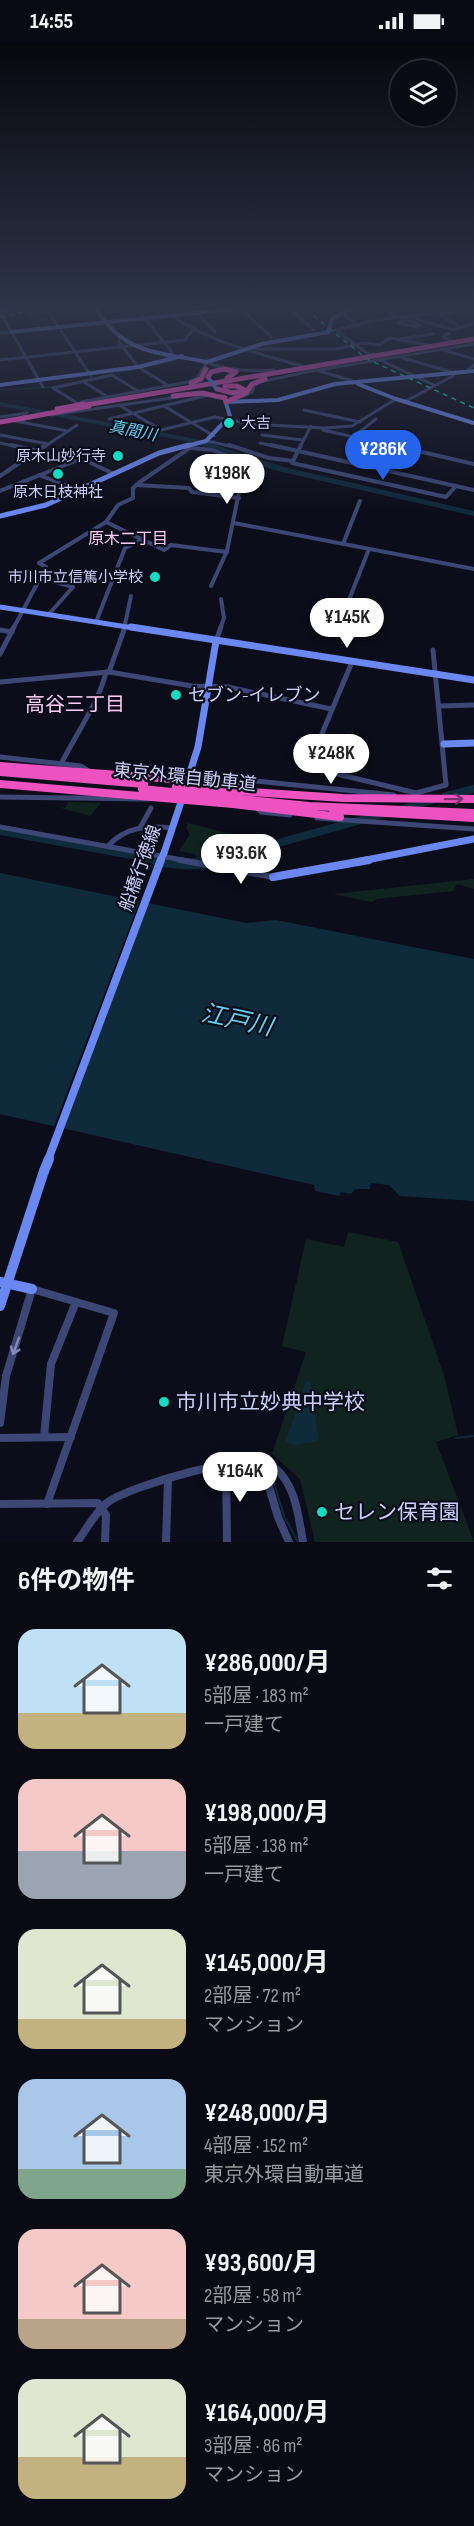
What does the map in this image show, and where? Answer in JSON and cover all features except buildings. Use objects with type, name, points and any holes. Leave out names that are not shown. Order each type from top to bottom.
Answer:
[{"type":"highway","points":[[124,396],[195,382],[205,374]]},
{"type":"highway","points":[[0,420],[223,379],[234,374]]},
{"type":"highway","points":[[53,409],[267,374]]},
{"type":"highway","points":[[89,406],[270,374]]},
{"type":"highway","points":[[24,415],[202,393],[225,400],[246,393],[256,382],[283,374]]},
{"type":"highway","points":[[156,398],[230,386],[245,390],[233,393],[217,388]]},
{"type":"highway","points":[[0,764],[220,783],[347,812],[474,818]]},
{"type":"highway","name":"東京外環自動車道","points":[[0,775],[306,797],[474,799]]},
{"type":"highway","points":[[0,784],[256,806],[332,816],[474,822]]},
{"type":"highway","name":"東京外環自動車道","points":[[143,787],[309,806],[474,813]]},
{"type":"highway","points":[[0,790],[104,793]]},
{"type":"main road","points":[[0,385],[80,374]]},
{"type":"main road","points":[[0,516],[46,505],[164,452],[192,447],[206,441],[229,418],[230,412],[210,374]]},
{"type":"main road","points":[[225,400],[278,400],[324,386],[434,374]]},
{"type":"main road","points":[[355,382],[404,402],[474,423]]},
{"type":"main road","points":[[0,607],[474,680]]},
{"type":"main road","name":"船橋行徳線","points":[[0,1306],[23,1229],[164,853],[182,799],[198,747],[216,641]]},
{"type":"main road","points":[[444,744],[474,743]]},
{"type":"main road","points":[[273,877],[448,846],[474,839]]},
{"type":"main road","points":[[0,1282],[32,1289]]},
{"type":"street","points":[[35,374],[43,387]]},
{"type":"street","points":[[89,374],[93,380]]},
{"type":"street","points":[[149,374],[169,386]]},
{"type":"street","points":[[53,409],[195,380],[204,374]]},
{"type":"street","points":[[15,421],[156,398],[209,395],[225,400],[250,394],[260,382],[297,374]]},
{"type":"street","points":[[329,374],[355,382]]},
{"type":"street","points":[[410,374],[434,385]]},
{"type":"street","points":[[404,402],[451,374]]},
{"type":"street","points":[[77,403],[53,388],[112,375],[138,392]]},
{"type":"street","points":[[84,382],[108,397]]},
{"type":"street","points":[[109,419],[209,395]]},
{"type":"street","points":[[156,398],[164,406],[214,435]]},
{"type":"street","points":[[119,405],[161,430],[215,417],[251,424],[344,427],[360,422],[396,399]]},
{"type":"street","points":[[304,410],[360,422]]},
{"type":"street","points":[[353,437],[376,419]]},
{"type":"street","points":[[0,420],[68,431]]},
{"type":"street","points":[[0,477],[77,425]]},
{"type":"street","points":[[310,427],[474,464]]},
{"type":"street","points":[[293,461],[310,427]]},
{"type":"street","points":[[0,435],[49,444]]},
{"type":"street","points":[[262,435],[302,440]]},
{"type":"street","points":[[8,445],[19,438]]},
{"type":"street","points":[[206,441],[221,443],[269,458],[293,461],[292,463],[446,497],[456,486]]},
{"type":"street","points":[[0,443],[79,460],[114,474]]},
{"type":"street","points":[[260,443],[474,490]]},
{"type":"street","points":[[0,654],[46,567],[39,563],[106,522],[118,505],[133,498],[133,489],[148,473],[192,447],[212,450],[254,466],[243,476],[227,552],[211,586]]},
{"type":"street","points":[[0,491],[79,460]]},
{"type":"street","points":[[0,471],[6,472]]},
{"type":"street","points":[[39,475],[79,490]]},
{"type":"street","points":[[136,485],[189,488],[192,492],[238,498]]},
{"type":"street","points":[[344,544],[360,501]]},
{"type":"street","points":[[106,522],[164,550],[171,545],[227,552]]},
{"type":"street","points":[[234,523],[474,569]]},
{"type":"street","points":[[96,622],[125,548],[142,540]]},
{"type":"street","points":[[345,610],[369,549]]},
{"type":"street","points":[[40,578],[73,587],[49,614]]},
{"type":"street","points":[[0,757],[62,768],[91,705],[101,694],[124,626],[131,596]]},
{"type":"street","points":[[216,641],[224,618],[221,599]]},
{"type":"street","points":[[0,630],[12,632]]},
{"type":"street","points":[[220,783],[251,781],[398,796],[446,785],[444,744],[433,650]]},
{"type":"street","points":[[352,662],[308,767],[416,793]]},
{"type":"street","points":[[0,682],[108,672],[208,687],[228,687],[332,709]]},
{"type":"street","points":[[440,706],[474,705]]},
{"type":"street","points":[[359,780],[360,791]]},
{"type":"street","points":[[0,798],[87,797],[133,801],[159,797]]},
{"type":"street","points":[[256,806],[263,812],[319,819],[474,829]]},
{"type":"street","points":[[141,826],[151,808]]},
{"type":"street","points":[[108,846],[112,841],[141,826],[172,828]]},
{"type":"street","points":[[0,827],[273,877]]},
{"type":"street","points":[[0,1423],[6,1376],[32,1289],[112,1311],[115,1316],[47,1504]]},
{"type":"street","points":[[44,1437],[51,1364],[76,1302]]},
{"type":"street","points":[[0,1438],[71,1437]]},
{"type":"street","points":[[77,1542],[111,1500],[137,1487],[226,1464],[261,1460],[283,1473],[294,1498],[301,1541]]},
{"type":"street","points":[[226,1464],[226,1542]]},
{"type":"street","points":[[264,1470],[278,1517],[289,1542]]},
{"type":"street","points":[[166,1542],[168,1480]]},
{"type":"street","points":[[0,1504],[98,1503],[104,1507],[107,1521],[105,1542]]},
{"type":"green space","points":[[68,802],[101,803],[90,816],[54,806],[65,808]]},
{"type":"green space","points":[[188,823],[271,844],[199,861],[195,854],[179,851],[190,834],[186,828]]},
{"type":"green space","points":[[474,879],[474,889],[457,884],[453,891],[376,899],[372,902],[333,894]]},
{"type":"green space","points":[[348,1232],[398,1242],[444,1375],[458,1435],[436,1442],[474,1542],[315,1542],[300,1479],[272,1454],[306,1352],[282,1346],[306,1239],[344,1247]]},
{"type":"water","name":"真間川","points":[[0,402],[196,439],[284,467],[474,511],[474,516],[278,471],[190,442],[0,406]]},
{"type":"water","name":"江戸川","points":[[0,873],[246,923],[276,920],[474,959],[474,1201],[400,1196],[389,1185],[371,1183],[370,1189],[355,1189],[351,1194],[341,1192],[339,1196],[315,1191],[314,1185],[0,1114]]},
{"type":"water","points":[[306,1381],[310,1381],[319,1441],[294,1445],[286,1441]]},
{"type":"pier","points":[[141,897],[149,899],[63,1131],[53,1129]]},
{"type":"waterway","points":[[0,390],[53,387]]},
{"type":"waterway","points":[[446,796],[474,789]]},
{"type":"waterway","points":[[400,810],[432,800]]},
{"type":"waterway","points":[[215,861],[386,813]]},
{"type":"waterway","points":[[0,831],[164,861]]},
{"type":"waterway","points":[[156,860],[188,864],[215,861]]},
{"type":"waterway","points":[[215,861],[219,860]]},
{"type":"waterway","points":[[456,1438],[474,1436]]},
{"type":"waterway","points":[[270,1470],[284,1516],[298,1542]]},
{"type":"railway","points":[[400,374],[474,408]]},
{"type":"place","name":"大吉","points":[[229,423]]},
{"type":"place","name":"原木山妙行寺","points":[[118,456]]},
{"type":"place","name":"原木日枝神社","points":[[58,474]]},
{"type":"place","name":"市川市立信篤小学校","points":[[155,577]]},
{"type":"place","name":"セブン-イレブン","points":[[176,695]]},
{"type":"place","name":"市川市立妙典中学校","points":[[164,1402]]},
{"type":"place","name":"セレン保育園","points":[[322,1512]]},
{"type":"district","name":"原木二丁目","points":[[128,538]]},
{"type":"district","name":"高谷三丁目","points":[[75,704]]}]
